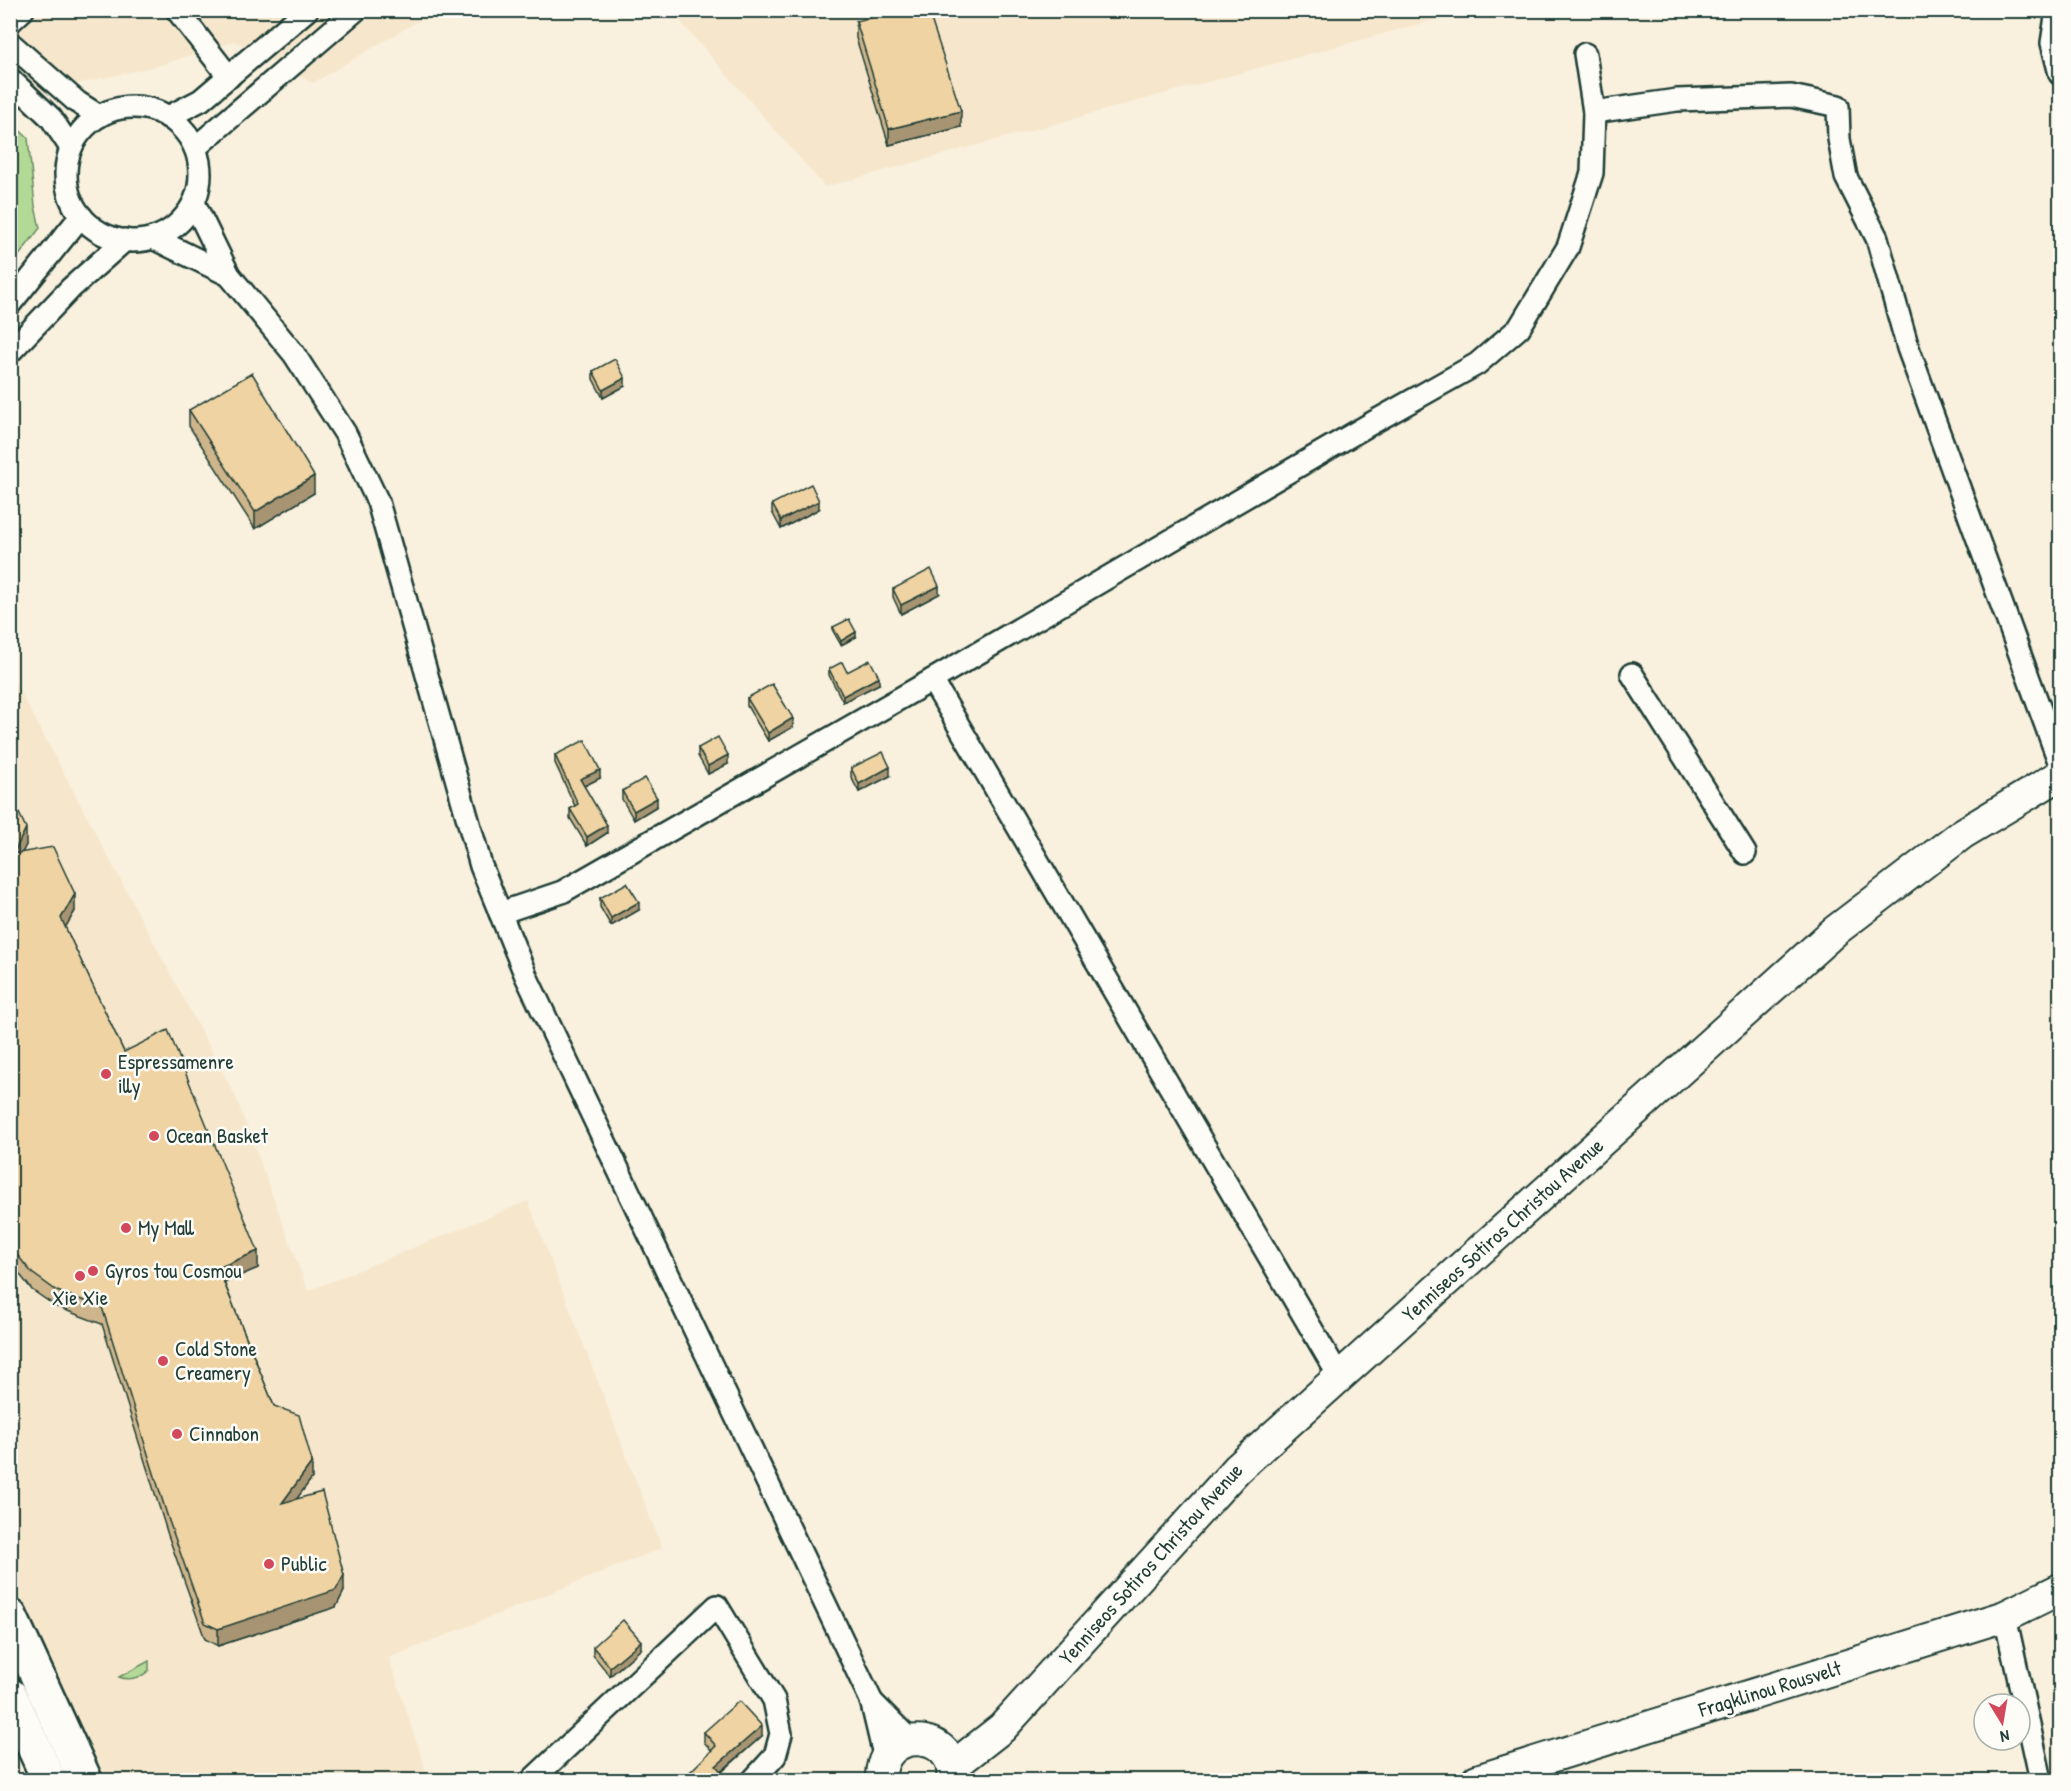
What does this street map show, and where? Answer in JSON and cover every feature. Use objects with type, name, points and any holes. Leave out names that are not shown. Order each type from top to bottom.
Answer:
[{"type":"main road","name":"Yenniseos Sotiros Christou Avenue","points":[[948,1766],[1002,1728],[1237,1469],[1835,931],[1962,834],[2061,776]]},
{"type":"main road","name":"Fragklinou Rousvelt","points":[[1477,1780],[2005,1616],[2061,1589]]},
{"type":"main road","points":[[10,1616],[85,1780]]},
{"type":"main road","points":[[10,1695],[49,1780]]},
{"type":"main road","points":[[883,1770],[891,1750],[910,1740],[932,1743],[948,1766]]},
{"type":"street","points":[[10,22],[23,10]]},
{"type":"street","points":[[177,10],[229,77]]},
{"type":"street","points":[[168,117],[201,100],[307,10]]},
{"type":"street","points":[[195,148],[356,10]]},
{"type":"street","points":[[2057,10],[2052,43],[2061,74]]},
{"type":"street","points":[[10,43],[76,102],[99,116]]},
{"type":"street","points":[[500,913],[561,892],[1477,364],[1519,328],[1568,247],[1592,173],[1593,112],[1585,54]]},
{"type":"street","points":[[10,79],[51,118],[71,148]]},
{"type":"street","points":[[1593,112],[1677,100],[1791,96],[1838,106],[1839,139],[1846,177],[1876,238],[1908,348],[2061,764]]},
{"type":"street","points":[[141,107],[155,110],[168,117],[180,125],[195,148],[200,176],[194,203],[177,225],[153,238],[125,240],[99,232],[81,216],[72,202],[66,175],[71,148],[88,125],[99,116],[112,110],[141,107]]},
{"type":"street","points":[[194,203],[229,275],[294,354],[345,433],[378,502],[481,866],[526,976],[871,1700],[883,1770]]},
{"type":"street","points":[[10,304],[81,216]]},
{"type":"street","points":[[153,238],[229,275]]},
{"type":"street","points":[[10,352],[71,288],[125,240]]},
{"type":"street","points":[[1632,674],[1745,853]]},
{"type":"street","points":[[932,680],[1339,1376]]},
{"type":"street","points":[[532,1780],[717,1606],[774,1700],[781,1734],[776,1756],[753,1780]]},
{"type":"street","points":[[2005,1616],[2042,1780]]},
{"type":"street","points":[[871,1700],[910,1740]]},
{"type":"shaded area","points":[[10,11],[435,11],[313,83],[234,41],[161,65],[11,99]]},
{"type":"shaded area","points":[[671,11],[1466,11],[825,187]]},
{"type":"shaded area","points":[[10,672],[236,1097],[308,1291],[528,1201],[662,1548],[389,1658],[429,1780],[107,1780],[11,1581]]},
{"type":"green space","points":[[10,121],[28,138],[35,206],[40,228],[11,266]]},
{"type":"green space","points":[[149,1661],[149,1670],[143,1675],[131,1679],[119,1677]]},
{"type":"building","points":[[905,10],[928,10],[961,111],[889,129],[856,21]]},
{"type":"building","points":[[615,359],[625,378],[603,390],[593,371]]},
{"type":"building","points":[[252,373],[314,476],[255,512],[189,410]]},
{"type":"building","points":[[811,484],[819,501],[781,520],[772,504]]},
{"type":"building","points":[[931,569],[939,586],[901,605],[893,589]]},
{"type":"building","points":[[849,619],[856,632],[841,641],[833,627]]},
{"type":"building","points":[[870,660],[879,677],[843,696],[829,669],[842,662],[847,672]]},
{"type":"building","points":[[772,684],[793,718],[768,733],[747,698]]},
{"type":"building","points":[[718,737],[728,755],[708,766],[698,748]]},
{"type":"building","points":[[585,740],[600,770],[580,779],[607,825],[587,837],[570,809],[578,804],[555,755]]},
{"type":"building","points":[[883,752],[890,767],[859,784],[851,768]]},
{"type":"building","points":[[645,778],[657,798],[634,811],[622,791]]},
{"type":"building","name":"My Mall","points":[[10,794],[26,828],[13,854],[53,847],[75,894],[61,918],[124,1052],[168,1030],[258,1251],[218,1268],[274,1406],[299,1415],[312,1462],[282,1503],[322,1492],[344,1575],[336,1590],[218,1629],[205,1623],[168,1518],[102,1307],[57,1291],[32,1273],[10,1245],[10,1125],[16,1114],[10,1102]]},
{"type":"building","points":[[627,883],[639,902],[611,918],[600,898]]},
{"type":"building","points":[[623,1620],[641,1641],[610,1667],[593,1647]]},
{"type":"building","points":[[739,1701],[762,1726],[716,1766],[724,1774],[717,1780],[682,1780],[716,1746],[704,1732]]},
{"type":"place","name":"Espressamenre illy","points":[[106,1074]]},
{"type":"place","name":"Ocean Basket","points":[[154,1136]]},
{"type":"place","name":"My Mall","points":[[126,1228]]},
{"type":"place","name":"Gyros tou Cosmou","points":[[93,1271]]},
{"type":"place","name":"Xie Xie","points":[[80,1276]]},
{"type":"place","name":"Cold Stone Creamery","points":[[163,1361]]},
{"type":"place","name":"Cinnabon","points":[[177,1434]]},
{"type":"place","name":"Public","points":[[269,1564]]}]
